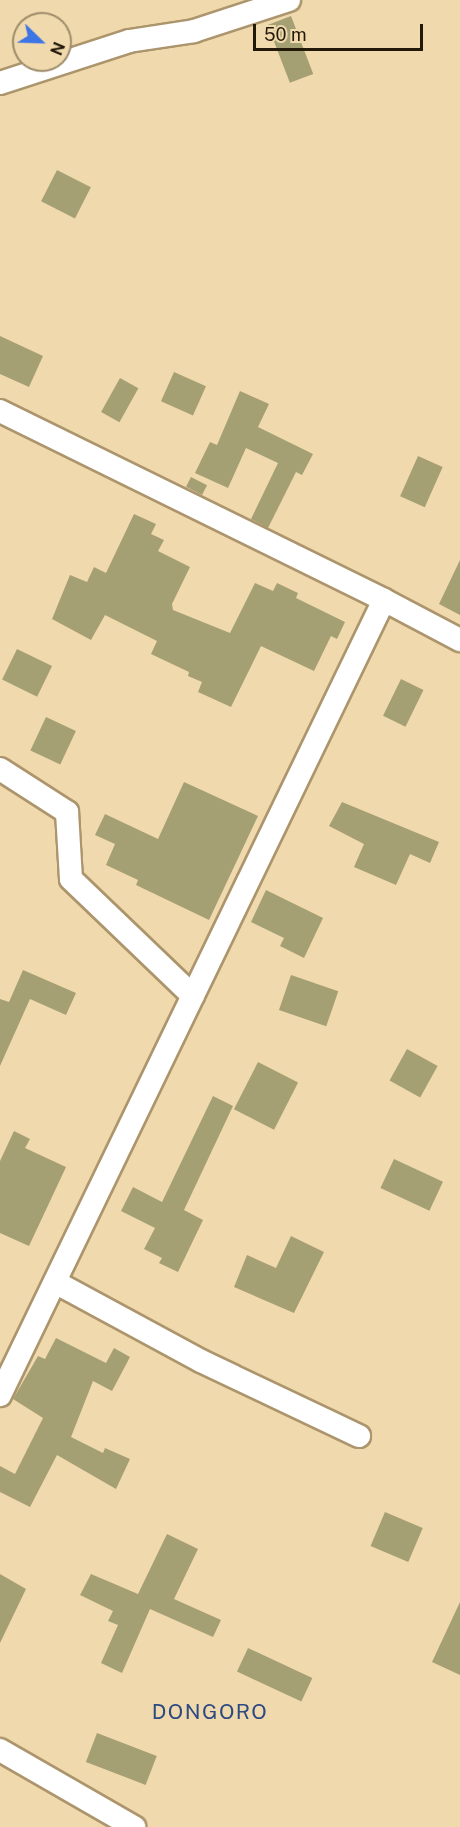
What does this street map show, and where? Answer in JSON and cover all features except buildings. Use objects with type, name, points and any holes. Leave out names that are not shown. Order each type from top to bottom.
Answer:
[{"type":"street","points":[[0,83],[129,41],[194,32],[289,0]]},
{"type":"street","points":[[0,411],[384,600],[460,640]]},
{"type":"street","points":[[0,1395],[384,600]]},
{"type":"street","points":[[0,769],[67,812],[71,879],[193,996]]},
{"type":"street","points":[[55,1282],[201,1361],[359,1436]]},
{"type":"street","points":[[0,1750],[134,1827]]},
{"type":"district","name":"DONGORO","points":[[210,1712]]}]
